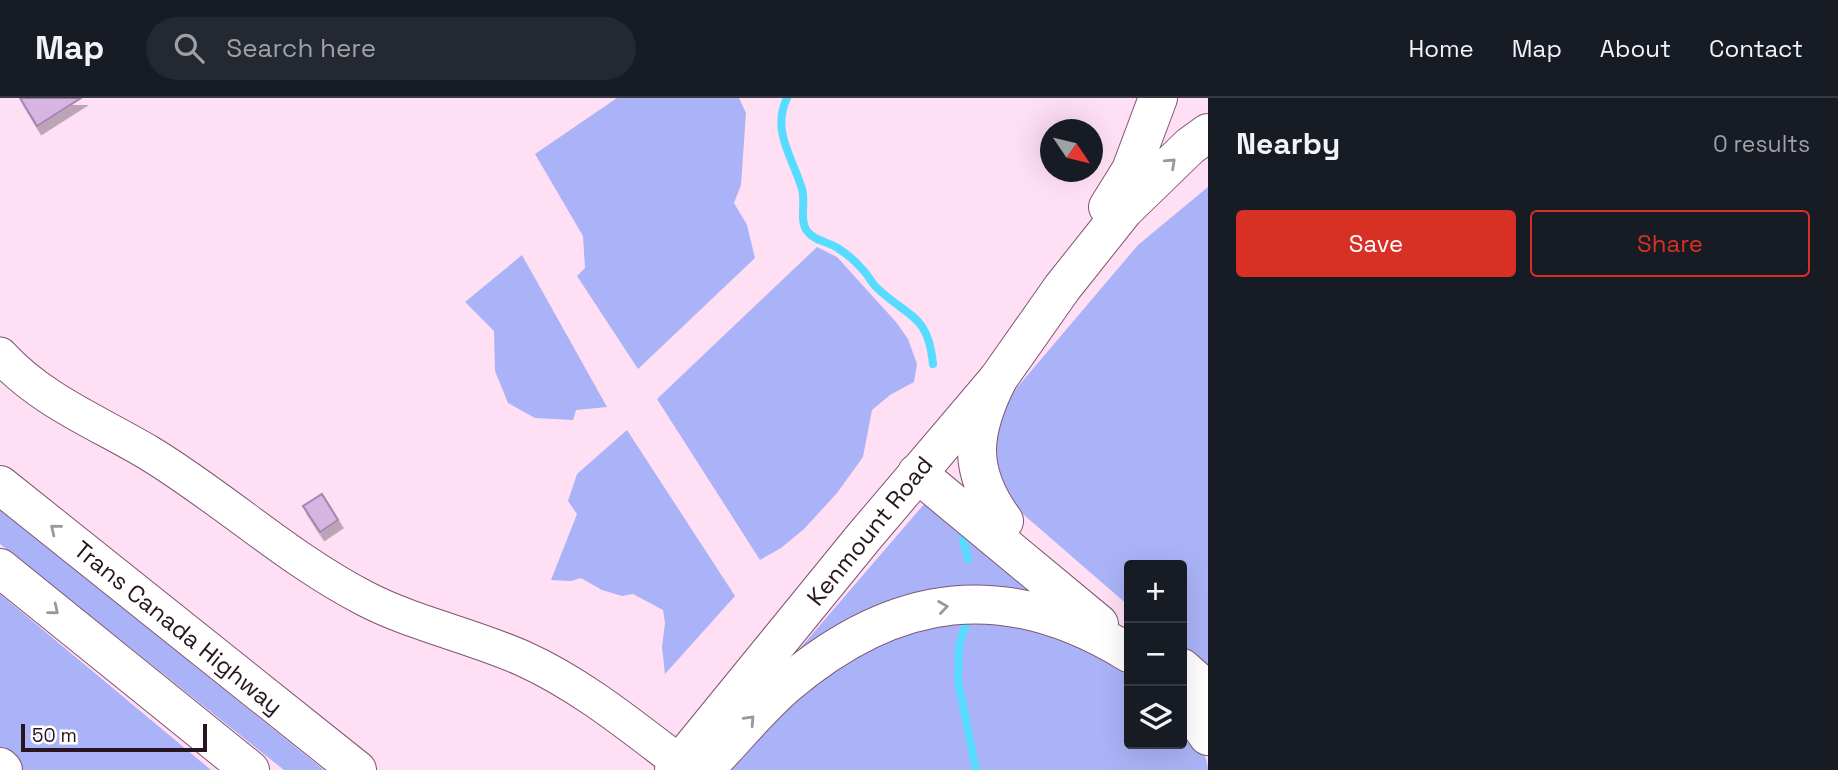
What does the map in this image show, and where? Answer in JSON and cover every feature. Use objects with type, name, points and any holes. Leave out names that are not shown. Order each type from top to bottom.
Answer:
[{"type":"main road","name":"Kenmount Road","points":[[1062,288],[1131,170],[1158,98]]},
{"type":"main road","name":"Kenmount Road","points":[[686,768],[924,465],[998,379],[1062,288],[1124,210],[1190,146],[1208,133]]},
{"type":"main road","points":[[998,379],[978,428],[976,449],[982,483],[1004,521]]},
{"type":"main road","points":[[924,465],[1004,521],[1125,623]]},
{"type":"main road","points":[[924,465],[1124,646]]},
{"type":"main road","name":"Trans Canada Highway","points":[[0,485],[356,770]]},
{"type":"main road","points":[[0,568],[250,770]]},
{"type":"main road","points":[[686,768],[814,664],[865,630],[917,611],[984,604],[1023,608],[1057,617],[1124,648]]},
{"type":"main road","points":[[204,648],[378,770]]},
{"type":"main road","points":[[1187,672],[1208,691]]},
{"type":"main road","points":[[1187,706],[1208,736]]},
{"type":"lane","points":[[0,355],[43,393],[78,416],[149,453],[307,565],[364,598],[395,612],[502,650],[541,668],[606,707],[686,768]]},
{"type":"shaded area","points":[[617,98],[739,98],[746,113],[741,185],[734,203],[747,225],[755,258],[638,369],[577,276],[585,268],[583,236],[535,154]]},
{"type":"shaded area","points":[[1208,187],[1208,675],[1187,656],[1187,560],[1124,560],[1124,602],[1016,508],[997,478],[995,432],[1009,397],[1138,245]]},
{"type":"shaded area","points":[[817,247],[837,257],[896,322],[908,339],[917,364],[914,382],[890,395],[872,410],[863,457],[837,493],[804,529],[781,548],[760,560],[657,399]]},
{"type":"shaded area","points":[[522,255],[607,407],[576,410],[573,420],[535,418],[508,403],[495,371],[494,331],[465,302]]},
{"type":"shaded area","points":[[627,430],[735,596],[665,674],[662,647],[665,623],[663,610],[633,594],[622,596],[602,590],[581,578],[571,581],[551,580],[577,514],[568,501],[577,474]]},
{"type":"shaded area","points":[[925,503],[1039,595],[784,667]]},
{"type":"shaded area","points":[[0,509],[324,770],[284,770],[0,544]]},
{"type":"shaded area","points":[[0,594],[211,770],[14,770],[0,756]]},
{"type":"shaded area","points":[[930,623],[1036,625],[1124,669],[1124,749],[1187,749],[1187,728],[1202,751],[1208,770],[723,770],[767,723],[845,660]]},
{"type":"building","points":[[20,98],[81,98],[37,126]]},
{"type":"building","points":[[322,494],[338,520],[320,532],[303,506]]},
{"type":"waterway","points":[[787,98],[781,122],[782,133],[802,189],[803,222],[807,231],[849,256],[876,287],[915,318],[926,335],[933,364]]},
{"type":"waterway","points":[[963,539],[968,559]]},
{"type":"waterway","points":[[966,623],[959,646],[958,681],[976,770]]}]
